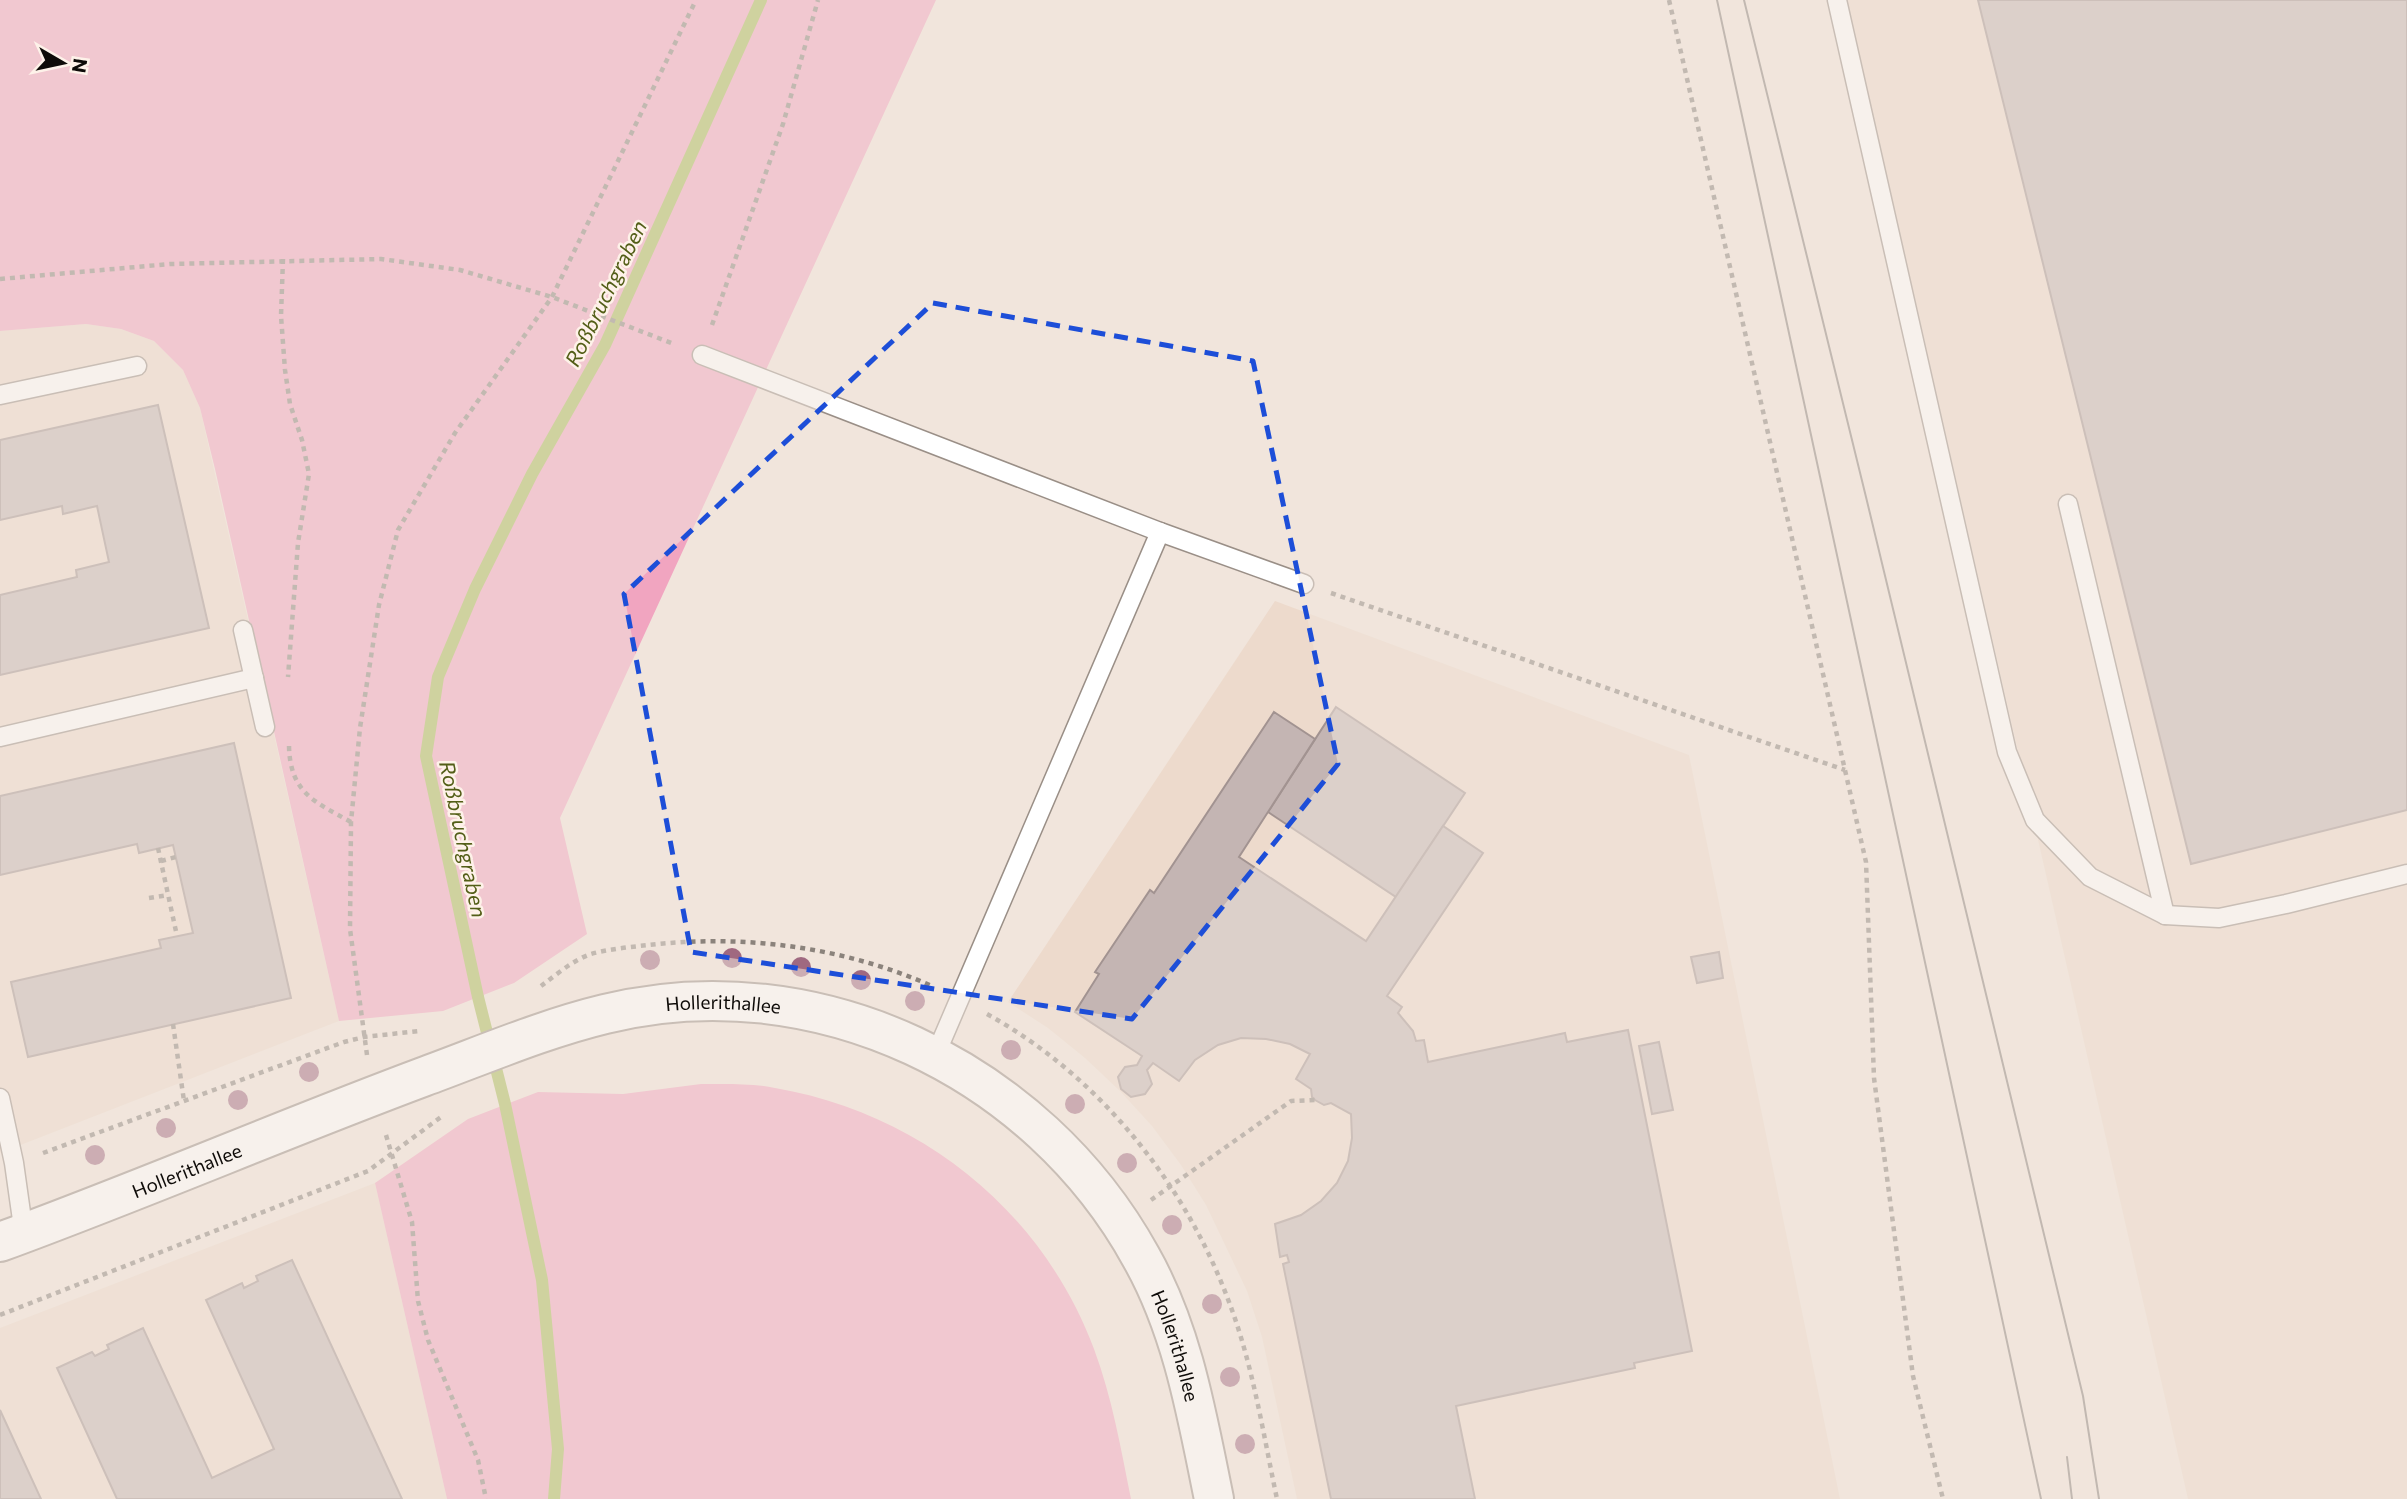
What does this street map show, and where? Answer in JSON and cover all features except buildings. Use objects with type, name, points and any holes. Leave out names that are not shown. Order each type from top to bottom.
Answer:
[{"type":"street","name":"Hollerithallee","points":[[12,1238],[491,1052],[605,1014],[663,1005],[741,1002],[835,1017],[885,1033],[935,1056],[1001,1095],[1035,1123],[1095,1186],[1120,1221],[1161,1297],[1195,1404],[1214,1499]]},
{"type":"lane","points":[[1837,0],[2007,752],[2035,820],[2090,877],[2165,915],[2219,918],[2407,874]]},
{"type":"lane","points":[[702,355],[1160,532],[1304,584]]},
{"type":"lane","points":[[0,395],[137,366]]},
{"type":"lane","points":[[2068,504],[2165,915]]},
{"type":"lane","points":[[935,1056],[1160,532]]},
{"type":"lane","points":[[243,630],[265,727]]},
{"type":"lane","points":[[0,737],[254,678]]},
{"type":"lane","points":[[0,1098],[14,1163],[12,1238]]},
{"type":"path","points":[[364,1037],[350,929],[351,822],[360,728],[379,605],[398,530],[455,433],[551,298],[696,0]]},
{"type":"path","points":[[702,355],[783,124],[818,0]]},
{"type":"path","points":[[1669,0],[1866,862],[1874,1078],[1913,1376],[1943,1499]]},
{"type":"path","points":[[283,259],[281,316],[285,370],[290,404],[302,440],[309,474],[298,543],[287,690]]},
{"type":"path","points":[[0,279],[170,264],[283,259],[381,259],[460,270],[551,298],[642,331]]},
{"type":"path","points":[[1304,584],[1845,770]]},
{"type":"path","points":[[289,739],[296,782],[314,802],[351,822]]},
{"type":"path","points":[[158,848],[177,936]]},
{"type":"path","points":[[161,861],[176,858]]},
{"type":"path","points":[[149,898],[169,895]]},
{"type":"path","points":[[173,1024],[184,1101]]},
{"type":"path","points":[[14,1163],[344,1042],[364,1037],[429,1030]]},
{"type":"path","points":[[1120,1221],[1291,1101],[1315,1100]]},
{"type":"path","points":[[0,1315],[368,1171],[450,1110]]},
{"type":"path","points":[[393,1153],[412,1222],[421,1314],[428,1340],[478,1460],[486,1499]]},
{"type":"highlighted area","points":[[933,303],[1253,361],[1338,764],[1132,1019],[691,952],[624,594]]},
{"type":"shaded area","points":[[0,0],[936,0],[560,818],[587,934],[514,983],[443,1011],[339,1021],[215,469],[200,408],[183,370],[154,341],[121,329],[86,324],[0,331]]},
{"type":"shaded area","points":[[1847,0],[2407,0],[2407,1499],[2188,1499]]},
{"type":"shaded area","points":[[86,324],[121,329],[154,341],[183,370],[200,408],[339,1021],[0,1153],[0,331]]},
{"type":"shaded area","points":[[1275,601],[1689,755],[1840,1499],[1297,1499],[1262,1337],[1247,1291],[1206,1205],[1152,1126],[1120,1091],[1048,1028],[1008,1002]]},
{"type":"shaded area","points":[[701,1084],[775,1088],[828,1101],[879,1120],[926,1145],[969,1176],[1008,1212],[1043,1253],[1071,1299],[1094,1349],[1111,1404],[1131,1499],[447,1499],[375,1183],[468,1119],[538,1092],[623,1094]]},
{"type":"shaded area","points":[[375,1183],[447,1499],[0,1499],[0,1328]]},
{"type":"waterway","name":"Roßbruchgraben","points":[[554,1499],[558,1449],[542,1280],[426,756],[438,677],[475,589],[532,474],[605,345],[761,0]]},
{"type":"tram line","points":[[1717,0],[2041,1499]]},
{"type":"tram line","points":[[1744,0],[2083,1396],[2099,1499]]},
{"type":"tram line","points":[[2067,1457],[2072,1499]]}]
